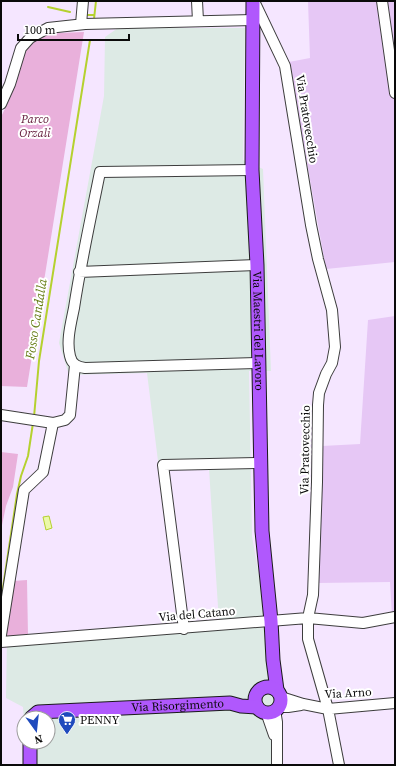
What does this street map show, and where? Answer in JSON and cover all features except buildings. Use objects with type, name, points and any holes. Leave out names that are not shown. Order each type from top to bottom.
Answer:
[{"type":"main road","name":"Via Maestri del Lavoro","points":[[253,1],[252,170],[257,265],[262,531],[271,621],[273,660],[269,701]]},
{"type":"main road","name":"Via Risorgimento","points":[[56,711],[230,704],[240,700],[269,701]]},
{"type":"main road","points":[[30,750],[30,765]]},
{"type":"street","points":[[83,1],[83,24]]},
{"type":"street","points":[[197,1],[198,21]]},
{"type":"street","name":"Via Pratovecchio","points":[[253,1],[285,66],[312,231],[332,310],[335,348],[332,363],[319,393],[318,405],[313,595],[308,618],[308,639],[328,709],[339,765]]},
{"type":"street","points":[[382,1],[395,93]]},
{"type":"street","points":[[1,104],[10,84],[18,54],[30,38],[48,28],[83,24],[253,20]]},
{"type":"street","points":[[1,414],[50,422],[65,420],[70,415],[75,365],[70,357],[68,343],[80,272],[100,172],[252,170]]},
{"type":"street","points":[[80,272],[257,265]]},
{"type":"street","points":[[75,365],[85,368],[258,363]]},
{"type":"street","points":[[1,635],[24,490],[43,472],[50,422]]},
{"type":"street","points":[[184,629],[163,466],[261,463]]},
{"type":"street","name":"Via del Catano","points":[[1,642],[184,629],[308,618],[363,623],[395,617]]},
{"type":"street","points":[[269,701],[277,747],[277,765]]},
{"type":"street","name":"Via Arno","points":[[269,701],[288,707],[303,704],[328,709],[395,703]]},
{"type":"shaded area","points":[[308,1],[395,1],[395,262],[326,269],[289,62],[310,58]]},
{"type":"shaded area","points":[[118,28],[245,28],[243,160],[263,169],[271,371],[249,371],[252,536],[281,702],[283,765],[26,765],[25,750],[56,750],[56,710],[23,710],[23,707],[6,698],[7,638],[219,622],[209,469],[159,469],[147,373],[69,375],[59,343],[104,96],[105,37]]},
{"type":"shaded area","points":[[395,316],[395,615],[392,616],[390,582],[318,583],[322,446],[360,444],[368,320]]},
{"type":"shaded area","points":[[49,516],[52,528],[46,530],[43,517]]},
{"type":"green space","name":"Parco Orzali","points":[[84,32],[27,387],[1,386],[1,117],[11,96],[25,52],[35,41],[46,35]]},
{"type":"green space","points":[[1,452],[18,454],[13,487],[6,506],[1,530]]},
{"type":"green space","points":[[27,580],[28,636],[5,637],[13,581]]},
{"type":"waterway","name":"Fosso Candalla","points":[[94,19],[96,1]]},
{"type":"waterway","points":[[48,7],[70,12]]},
{"type":"waterway","name":"Fosso Candalla","points":[[87,15],[94,15]]},
{"type":"waterway","name":"Fosso Candalla","points":[[34,417],[39,361],[90,40]]},
{"type":"waterway","name":"Fosso Candalla","points":[[1,601],[17,494],[28,456],[33,423]]},
{"type":"place","name":"PENNY","points":[[67,735]]}]
